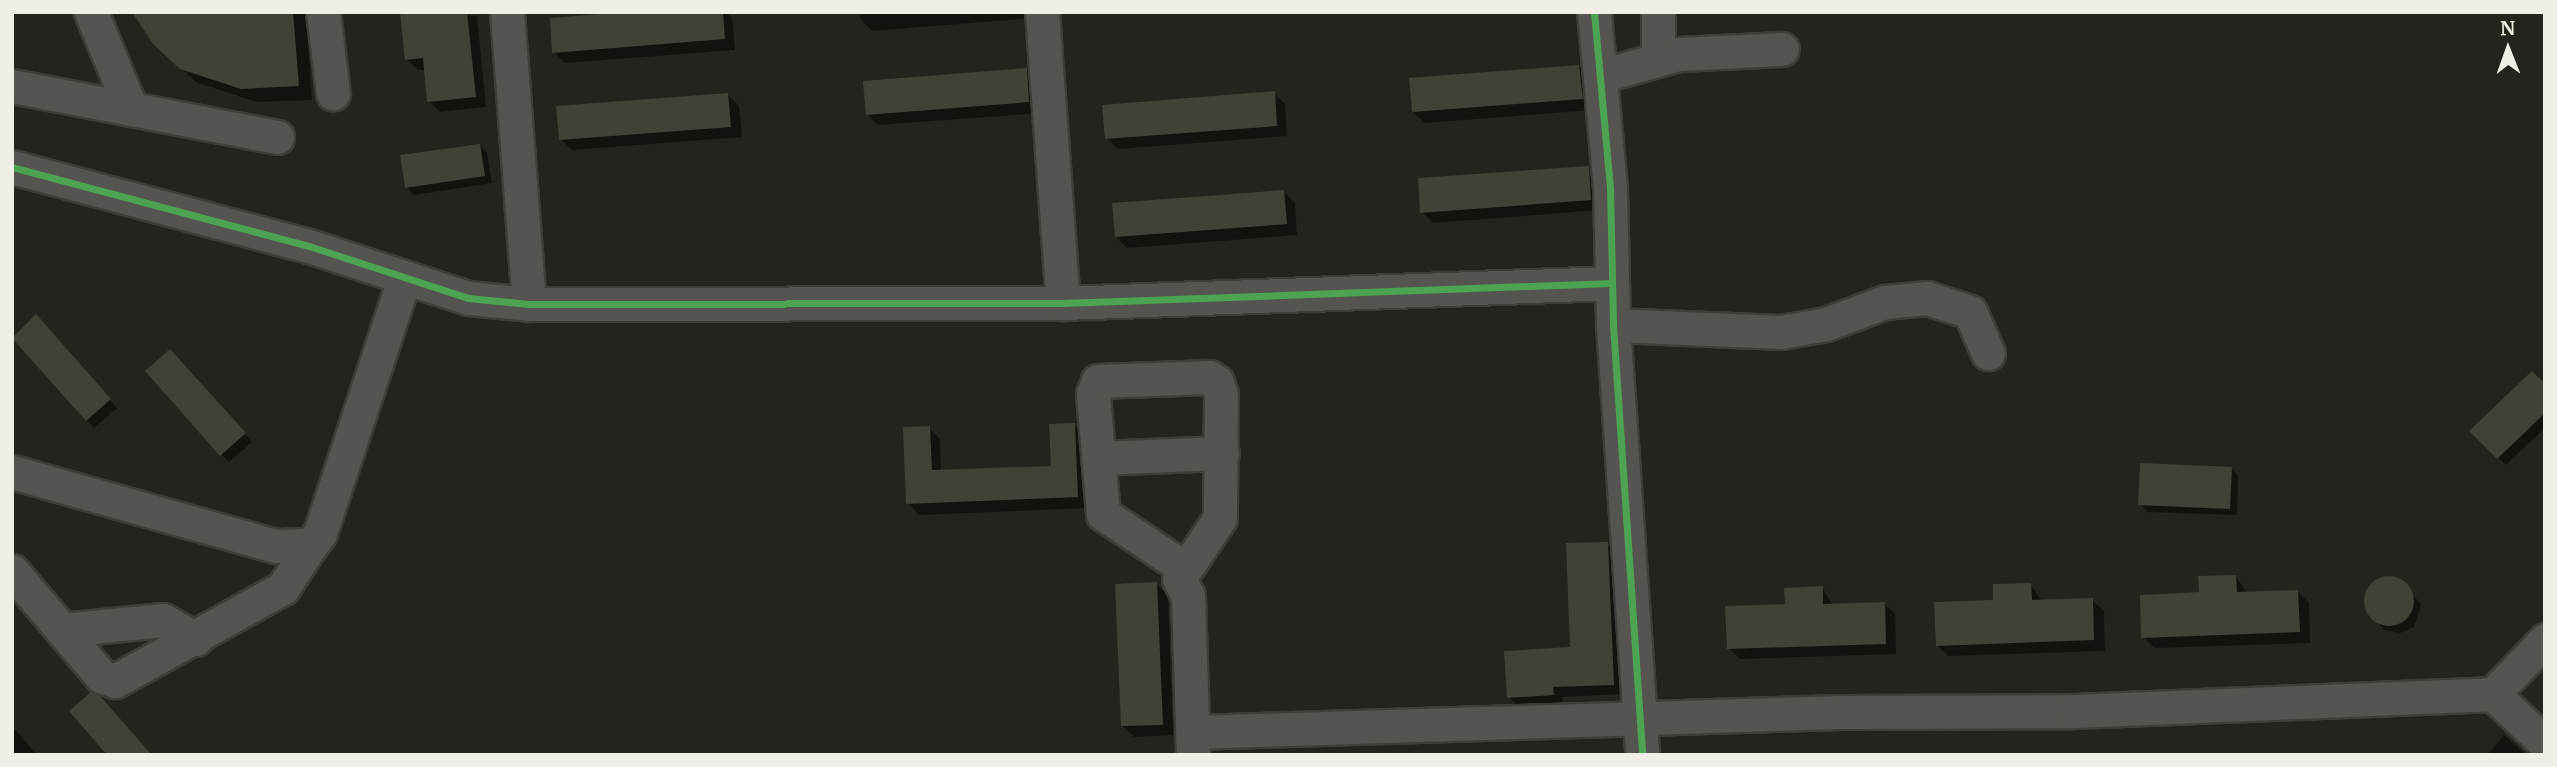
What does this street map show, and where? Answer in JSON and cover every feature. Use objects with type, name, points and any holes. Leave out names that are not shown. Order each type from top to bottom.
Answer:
[{"type":"street","points":[[91,12],[131,109]]},
{"type":"street","points":[[323,12],[333,93]]},
{"type":"street","points":[[506,12],[529,304]]},
{"type":"street","points":[[1042,12],[1063,303]]},
{"type":"street","points":[[1594,12],[1600,76],[1613,325],[1642,718],[1642,755]]},
{"type":"street","points":[[1658,12],[1658,58]]},
{"type":"street","points":[[1600,76],[1658,58],[1782,49]]},
{"type":"street","points":[[12,86],[277,137]]},
{"type":"street","points":[[12,167],[309,246],[468,299],[529,304],[1063,303],[1612,283]]},
{"type":"street","points":[[12,570],[101,676],[114,681],[196,639],[283,588],[320,533],[404,279]]},
{"type":"street","points":[[1613,325],[1781,332],[1826,324],[1885,302],[1927,298],[1970,312],[1988,353]]},
{"type":"street","points":[[1183,567],[1103,514],[1094,386],[1098,381],[1209,377],[1217,383],[1222,453],[1220,519],[1183,567],[1179,579],[1188,596],[1193,744],[1642,718],[2072,711],[2493,694],[2545,640]]},
{"type":"street","points":[[1098,457],[1222,453]]},
{"type":"street","points":[[12,472],[276,546],[293,549],[311,545]]},
{"type":"street","points":[[62,630],[163,620],[196,639]]},
{"type":"street","points":[[2493,694],[2545,743]]},
{"type":"building","points":[[132,12],[293,12],[299,86],[241,89],[180,69],[153,44]]},
{"type":"building","points":[[400,12],[467,12],[476,97],[427,102],[423,58],[405,60]]},
{"type":"building","points":[[625,12],[723,12],[725,39],[552,53],[550,18]]},
{"type":"building","points":[[1579,65],[1583,99],[1412,112],[1409,78]]},
{"type":"building","points":[[1027,68],[1029,102],[866,115],[863,81]]},
{"type":"building","points":[[1275,91],[1277,126],[1105,139],[1102,105]]},
{"type":"building","points":[[728,93],[731,127],[559,140],[556,106]]},
{"type":"building","points":[[480,144],[485,176],[405,188],[400,155]]},
{"type":"building","points":[[1589,166],[1591,200],[1420,213],[1418,178]]},
{"type":"building","points":[[1284,190],[1287,224],[1115,237],[1112,203]]},
{"type":"building","points":[[36,314],[111,399],[86,421],[12,338]]},
{"type":"building","points":[[170,349],[246,433],[220,456],[145,371]]},
{"type":"building","points":[[2532,371],[2545,384],[2545,413],[2497,459],[2469,431]]},
{"type":"building","points":[[1075,423],[1078,497],[906,504],[903,427],[930,426],[932,470],[1051,466],[1049,424]]},
{"type":"building","points":[[2140,463],[2232,467],[2230,509],[2138,505]]},
{"type":"building","points":[[1608,542],[1614,685],[1553,687],[1554,695],[1507,698],[1504,651],[1570,647],[1566,543]]},
{"type":"building","points":[[2236,575],[2237,592],[2298,590],[2300,632],[2141,638],[2140,595],[2199,592],[2198,576]]},
{"type":"building","points":[[2389,576],[2407,583],[2414,601],[2407,619],[2389,626],[2371,619],[2364,601],[2371,583]]},
{"type":"building","points":[[1157,582],[1163,725],[1121,726],[1115,584]]},
{"type":"building","points":[[2031,583],[2032,600],[2093,598],[2094,640],[1936,646],[1934,602],[1993,600],[1993,584]]},
{"type":"building","points":[[1823,586],[1823,604],[1885,602],[1886,644],[1727,649],[1725,606],[1785,604],[1784,588]]},
{"type":"building","points":[[91,692],[100,696],[152,755],[107,755],[69,711]]},
{"type":"cycle path","points":[[1594,12],[1610,189],[1613,325],[1642,755]]},
{"type":"cycle path","points":[[12,167],[309,246],[468,298],[529,304],[1063,303],[1612,283]]}]
